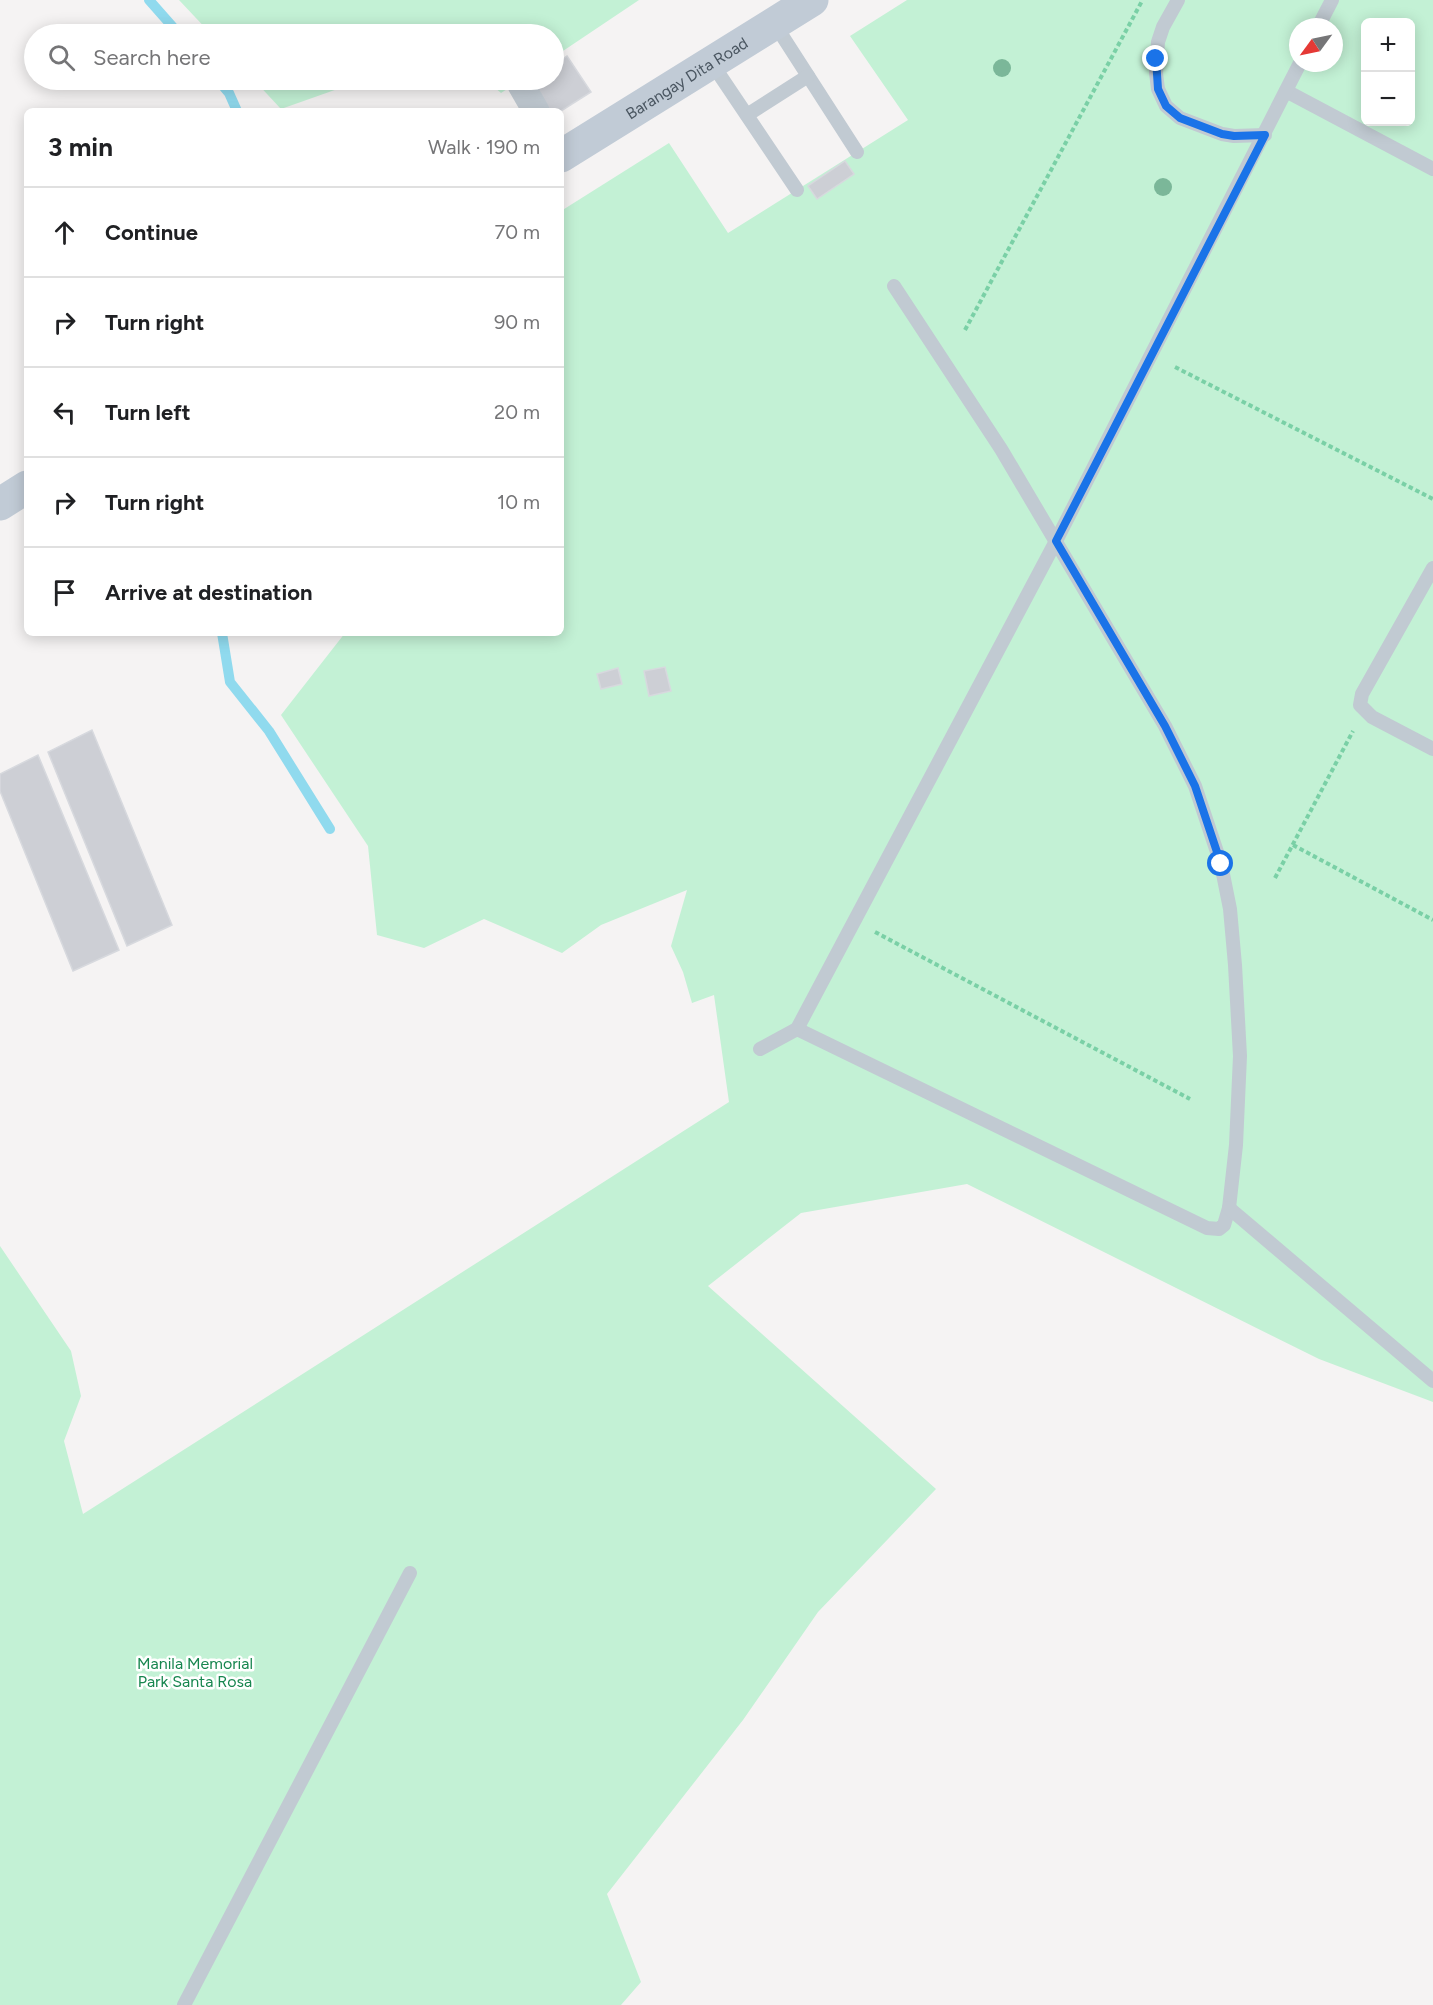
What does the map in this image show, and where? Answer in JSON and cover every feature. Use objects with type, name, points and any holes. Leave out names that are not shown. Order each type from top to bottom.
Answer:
[{"type":"street","name":"Barangay Dita Road","points":[[564,153],[812,0]]},
{"type":"street","points":[[523,90],[534,108]]},
{"type":"street","points":[[0,504],[24,489]]},
{"type":"lane","points":[[1178,0],[1163,27],[1158,42],[1156,73],[1158,89],[1166,106],[1180,118],[1222,134],[1265,135]]},
{"type":"lane","points":[[1323,18],[1332,0]]},
{"type":"lane","points":[[774,23],[857,152]]},
{"type":"lane","points":[[711,62],[797,190]]},
{"type":"lane","points":[[760,1049],[797,1029],[1056,541],[1296,72]]},
{"type":"lane","points":[[747,115],[808,76]]},
{"type":"lane","points":[[1286,92],[1433,170]]},
{"type":"lane","points":[[797,1029],[1207,1228],[1219,1229],[1224,1225],[1229,1208],[1236,1145],[1240,1056],[1230,909],[1221,864],[1195,786],[1165,726],[1001,449],[894,286]]},
{"type":"lane","points":[[1433,568],[1362,694],[1360,705],[1372,717],[1433,750]]},
{"type":"lane","points":[[1229,1208],[1433,1381]]},
{"type":"lane","points":[[184,2005],[410,1573]]},
{"type":"path","points":[[965,330],[1142,1]]},
{"type":"path","points":[[1175,367],[1433,500]]},
{"type":"path","points":[[1275,878],[1353,730]]},
{"type":"path","points":[[1293,845],[1433,920]]},
{"type":"path","points":[[872,930],[1190,1099]]},
{"type":"green space","points":[[179,0],[639,0],[564,50],[564,24],[202,24]]},
{"type":"green space","name":"Manila Memorial Park Santa Rosa","points":[[907,0],[1433,0],[1433,1402],[1319,1359],[967,1184],[801,1213],[708,1286],[936,1489],[818,1612],[743,1720],[607,1894],[641,1982],[621,2005],[0,2005],[0,1246],[71,1351],[81,1396],[64,1441],[83,1514],[729,1102],[714,995],[692,1003],[683,972],[671,946],[687,890],[601,925],[562,953],[484,919],[424,948],[377,935],[368,846],[281,715],[343,636],[564,636],[564,209],[669,143],[728,233],[908,120],[850,36]]},
{"type":"green space","points":[[263,90],[335,90],[284,108],[280,108]]},
{"type":"building","points":[[567,56],[591,92],[564,109],[540,108],[534,90],[564,90],[564,58]]},
{"type":"building","points":[[845,161],[854,174],[817,199],[808,186]]},
{"type":"building","points":[[665,667],[671,691],[649,696],[644,671]]},
{"type":"building","points":[[618,668],[622,684],[601,689],[597,674]]},
{"type":"building","points":[[92,730],[172,925],[127,946],[48,752]]},
{"type":"building","points":[[38,755],[119,950],[73,971],[0,791],[0,774]]},
{"type":"waterway","points":[[149,0],[170,24]]},
{"type":"waterway","points":[[226,90],[236,108]]},
{"type":"waterway","points":[[222,636],[230,682],[269,731],[330,829]]},
{"type":"route","points":[[1156,59],[1158,89],[1166,106],[1180,118],[1222,134],[1265,135],[1056,541],[1165,726],[1195,786],[1221,864]]}]
